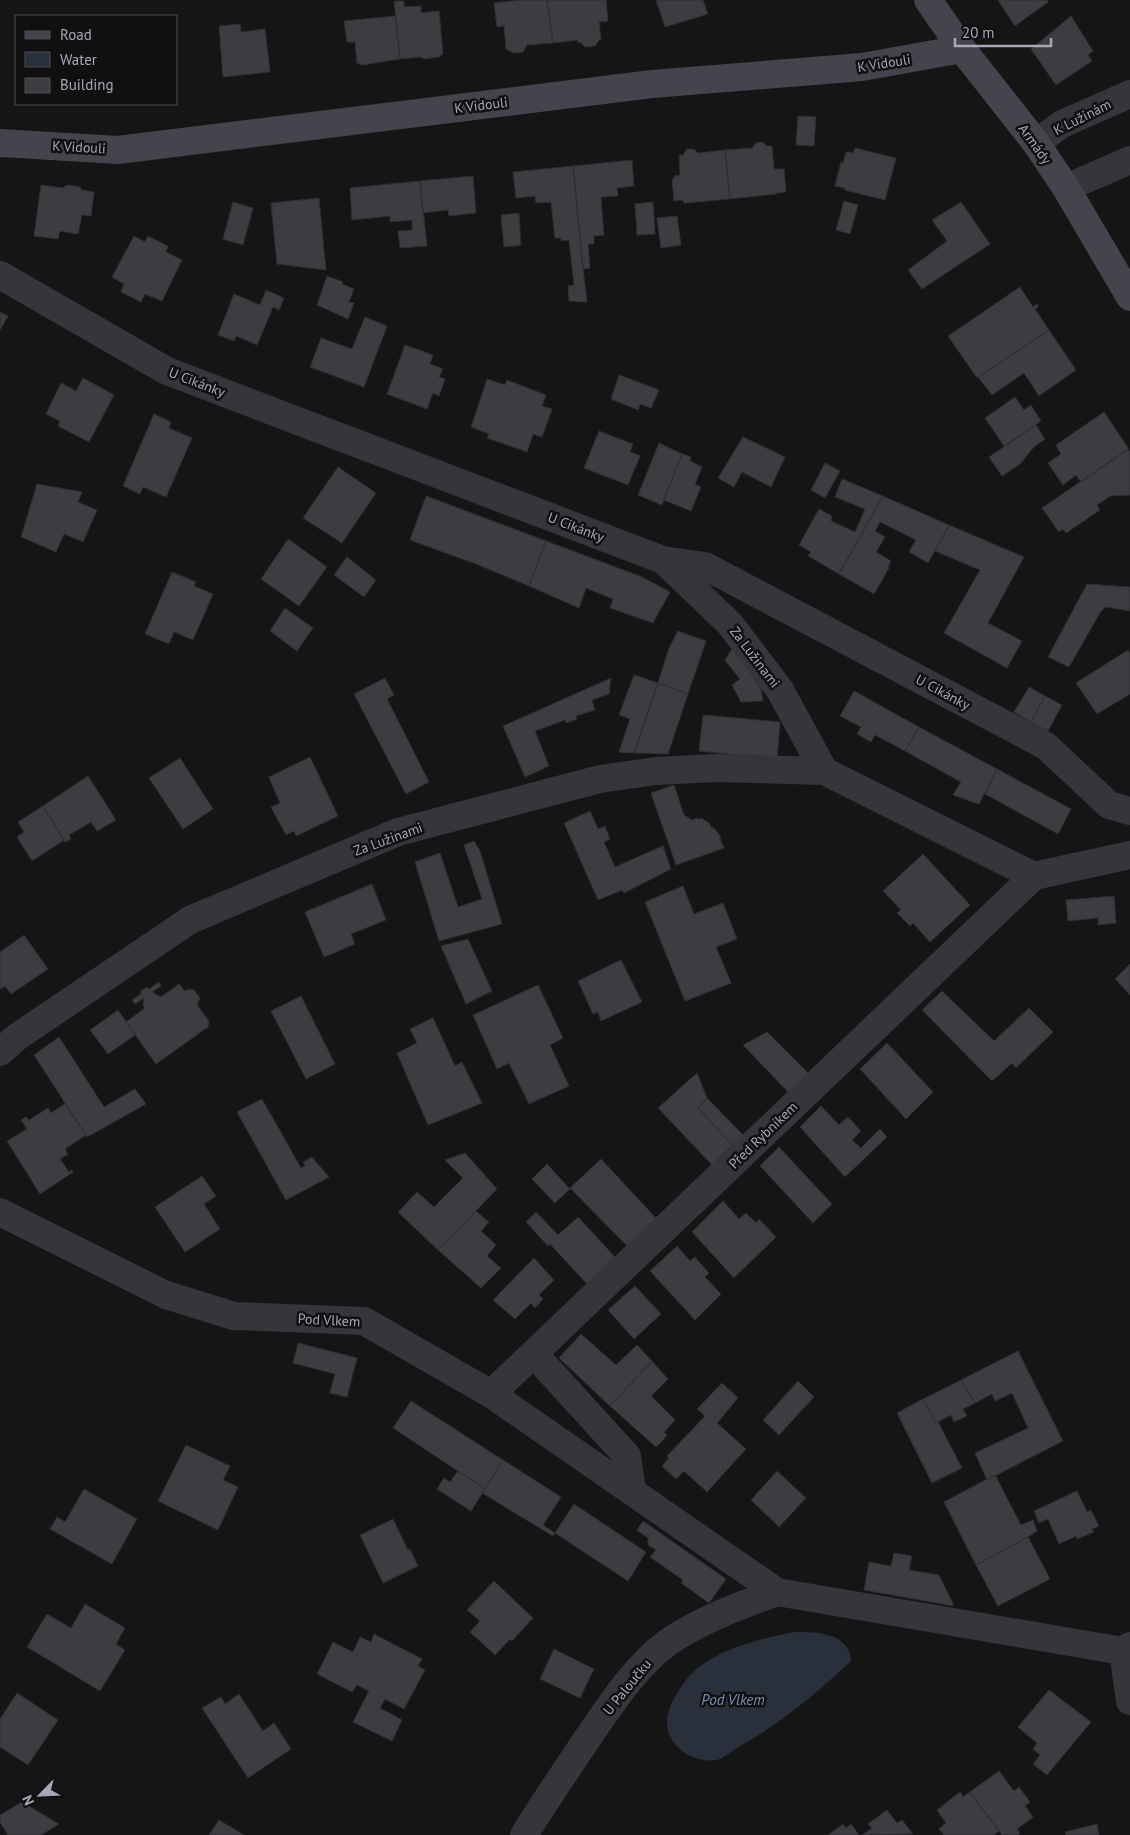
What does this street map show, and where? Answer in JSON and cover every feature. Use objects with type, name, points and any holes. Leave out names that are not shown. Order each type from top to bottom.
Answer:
[{"type":"street","name":"Armády","points":[[928,0],[962,49],[1036,144],[1066,188],[1130,297]]},
{"type":"street","name":"K Vidouli","points":[[0,143],[118,150],[652,84],[862,67],[962,49]]},
{"type":"street","name":"K Lužinám","points":[[1036,144],[1062,124],[1130,94]]},
{"type":"street","points":[[1066,188],[1130,160]]},
{"type":"street","name":"U Cikánky","points":[[0,275],[167,371],[663,560],[705,566],[1046,746],[1109,806],[1130,811]]},
{"type":"street","name":"Za Lužinami","points":[[663,560],[730,624],[780,690],[824,771]]},
{"type":"street","name":"Za Lužinami","points":[[0,1052],[17,1037],[190,920],[398,832],[600,780],[656,770],[716,768],[824,771],[1034,876]]},
{"type":"street","points":[[1034,876],[1130,855]]},
{"type":"street","name":"Před Rybníkem","points":[[491,1394],[1034,876]]},
{"type":"street","name":"Pod Vlkem","points":[[0,1212],[166,1296],[226,1314],[234,1316],[364,1321],[491,1394],[777,1592],[1126,1649]]},
{"type":"street","points":[[534,1354],[627,1456],[632,1491]]},
{"type":"street","name":"U Paloučku","points":[[524,1835],[620,1690],[649,1658],[667,1643],[688,1630],[736,1607],[777,1592]]},
{"type":"street","points":[[1126,1649],[1130,1701]]},
{"type":"water","name":"Pod Vlkem","points":[[795,1632],[822,1634],[839,1640],[849,1652],[851,1661],[812,1696],[784,1717],[720,1759],[699,1759],[690,1756],[676,1745],[668,1730],[669,1709],[691,1674],[701,1665],[726,1651],[754,1641]]},
{"type":"building","points":[[520,0],[547,0],[553,43],[527,45],[523,52],[513,53],[506,49],[504,26],[497,27],[494,3]]},
{"type":"building","points":[[547,0],[606,0],[608,21],[599,22],[601,40],[595,46],[585,47],[580,42],[578,43],[578,40],[553,43]]},
{"type":"building","points":[[656,0],[703,0],[708,14],[665,27]]},
{"type":"building","points":[[998,0],[1047,0],[1048,2],[1015,26]]},
{"type":"building","points":[[394,1],[404,1],[404,7],[421,6],[421,13],[439,11],[443,54],[439,57],[424,59],[421,57],[400,59]]},
{"type":"building","points":[[395,16],[400,59],[362,65],[357,63],[355,42],[347,42],[344,21]]},
{"type":"building","points":[[1071,16],[1093,51],[1088,55],[1092,61],[1056,85],[1031,49]]},
{"type":"building","points":[[240,24],[241,32],[265,29],[270,72],[223,77],[219,26]]},
{"type":"building","points":[[798,116],[816,117],[814,146],[796,145]]},
{"type":"building","points":[[762,142],[767,146],[772,146],[774,169],[784,169],[786,192],[730,199],[725,150],[752,148],[756,143]]},
{"type":"building","points":[[855,148],[896,158],[885,200],[835,186],[841,162],[843,163],[846,152],[853,153]]},
{"type":"building","points":[[687,149],[694,149],[698,153],[725,150],[730,199],[684,203],[683,200],[674,201],[672,179],[674,179],[674,176],[680,175],[679,155],[683,155]]},
{"type":"building","points":[[632,160],[634,186],[617,188],[618,196],[601,197],[604,235],[594,236],[594,244],[588,244],[590,268],[583,269],[573,166]]},
{"type":"building","points":[[573,166],[587,302],[569,301],[568,286],[574,285],[569,240],[561,241],[561,238],[555,238],[551,202],[536,203],[535,196],[516,198],[513,172]]},
{"type":"building","points":[[473,176],[476,213],[449,216],[448,210],[423,213],[420,181]]},
{"type":"building","points":[[420,181],[427,246],[400,248],[398,231],[412,230],[412,220],[390,222],[390,216],[352,220],[350,188]]},
{"type":"building","points":[[41,185],[63,188],[67,185],[94,192],[91,216],[82,215],[78,234],[60,231],[58,239],[34,236]]},
{"type":"building","points":[[319,198],[326,270],[277,264],[271,203]]},
{"type":"building","points":[[844,201],[858,205],[850,234],[836,230]]},
{"type":"building","points":[[233,202],[253,208],[243,245],[223,239]]},
{"type":"building","points":[[653,202],[655,234],[637,235],[635,204]]},
{"type":"building","points":[[961,202],[990,244],[922,289],[908,270],[947,241],[932,220]]},
{"type":"building","points":[[519,213],[521,245],[504,247],[501,215]]},
{"type":"building","points":[[677,216],[681,245],[661,248],[657,218]]},
{"type":"building","points":[[134,236],[145,242],[148,236],[168,246],[166,252],[182,260],[162,301],[145,294],[141,302],[121,292],[124,284],[112,277]]},
{"type":"building","points":[[327,276],[343,282],[342,284],[354,289],[349,302],[354,303],[348,319],[317,305]]},
{"type":"building","points":[[1020,287],[1033,307],[1037,304],[1038,307],[1035,309],[1049,330],[977,378],[948,336]]},
{"type":"building","points":[[266,290],[284,298],[279,310],[273,307],[257,345],[236,336],[234,341],[218,335],[234,294],[260,305]]},
{"type":"building","points":[[0,312],[8,316],[0,330]]},
{"type":"building","points":[[365,317],[387,326],[364,387],[310,367],[321,338],[352,349]]},
{"type":"building","points":[[1049,330],[1076,370],[1039,396],[1024,373],[992,395],[978,377]]},
{"type":"building","points":[[405,345],[433,355],[430,364],[443,369],[439,377],[445,379],[439,396],[433,393],[427,409],[387,394]]},
{"type":"building","points":[[619,375],[659,390],[651,408],[640,404],[638,410],[611,399]]},
{"type":"building","points":[[83,378],[114,395],[89,442],[58,426],[60,421],[46,414],[61,383],[76,391]]},
{"type":"building","points":[[487,379],[505,385],[507,380],[546,395],[542,406],[552,409],[542,437],[533,434],[527,452],[487,438],[489,434],[471,427]]},
{"type":"building","points":[[1015,397],[1024,410],[1031,405],[1041,421],[1004,446],[985,418]]},
{"type":"building","points":[[1104,412],[1129,449],[1081,482],[1076,475],[1063,485],[1048,463],[1061,454],[1056,445]]},
{"type":"building","points":[[154,414],[171,422],[169,428],[192,438],[166,497],[143,487],[140,494],[123,486]]},
{"type":"building","points":[[1036,425],[1045,439],[1034,447],[1020,464],[1002,476],[989,457]]},
{"type":"building","points":[[599,431],[633,444],[630,452],[640,456],[628,485],[584,468]]},
{"type":"building","points":[[743,437],[785,457],[771,487],[742,472],[734,487],[718,478]]},
{"type":"building","points":[[659,443],[682,454],[662,505],[638,495]]},
{"type":"building","points":[[1128,449],[1130,452],[1130,495],[1110,496],[1097,505],[1100,510],[1066,533],[1063,529],[1059,532],[1042,508]]},
{"type":"building","points":[[682,454],[691,457],[690,461],[702,467],[695,484],[701,487],[691,511],[664,500]]},
{"type":"building","points":[[825,463],[840,471],[825,498],[811,490]]},
{"type":"building","points":[[338,467],[376,493],[342,543],[303,518]]},
{"type":"building","points":[[842,479],[883,496],[839,574],[808,556],[811,552],[799,545],[819,509],[832,516],[831,521],[855,532],[865,509],[835,497]]},
{"type":"building","points":[[37,484],[82,492],[78,502],[97,510],[83,542],[64,534],[56,552],[21,537]]},
{"type":"building","points":[[426,496],[546,541],[529,586],[410,540]]},
{"type":"building","points":[[883,496],[949,525],[928,563],[909,552],[916,540],[880,522],[875,531],[885,537],[876,552],[891,561],[874,594],[839,574]]},
{"type":"building","points":[[949,525],[1024,557],[988,623],[1022,641],[1007,668],[944,633],[980,570],[935,551]]},
{"type":"building","points":[[288,539],[327,567],[299,606],[261,579]]},
{"type":"building","points":[[546,541],[642,577],[670,592],[653,623],[610,608],[613,599],[586,588],[579,608],[529,586]]},
{"type":"building","points":[[347,557],[376,580],[364,597],[334,575]]},
{"type":"building","points":[[172,572],[196,582],[194,586],[213,594],[193,640],[174,632],[169,644],[145,634]]},
{"type":"building","points":[[1087,584],[1130,587],[1130,611],[1106,607],[1101,611],[1069,667],[1048,657]]},
{"type":"building","points":[[285,608],[313,628],[297,651],[270,631]]},
{"type":"building","points":[[678,631],[706,641],[688,694],[658,683],[669,648]]},
{"type":"building","points":[[732,649],[761,689],[763,701],[741,702],[732,685],[740,679],[725,660]]},
{"type":"building","points":[[1128,650],[1130,653],[1130,694],[1097,714],[1076,683]]},
{"type":"building","points":[[634,675],[658,683],[634,753],[619,752],[630,719],[619,715]]},
{"type":"building","points":[[385,678],[394,695],[387,699],[429,782],[406,794],[354,694]]},
{"type":"building","points":[[611,678],[609,694],[592,700],[595,710],[576,716],[577,719],[566,723],[565,720],[535,731],[549,766],[525,777],[503,726]]},
{"type":"building","points":[[658,683],[688,694],[668,754],[634,753]]},
{"type":"building","points":[[1029,687],[1045,696],[1031,722],[1014,712]]},
{"type":"building","points":[[854,691],[919,727],[905,751],[875,735],[871,742],[857,734],[861,727],[840,716]]},
{"type":"building","points":[[1045,696],[1062,705],[1048,731],[1031,722]]},
{"type":"building","points":[[703,715],[780,722],[777,759],[699,751]]},
{"type":"building","points":[[919,727],[997,769],[979,804],[953,795],[961,782],[905,751]]},
{"type":"building","points":[[310,757],[338,816],[296,836],[294,831],[286,835],[271,807],[280,803],[269,777]]},
{"type":"building","points":[[180,758],[213,809],[183,829],[149,778]]},
{"type":"building","points":[[997,769],[1071,809],[1058,834],[985,794]]},
{"type":"building","points":[[88,776],[116,820],[97,831],[91,822],[69,835],[71,839],[65,842],[43,806]]},
{"type":"building","points":[[674,785],[684,815],[692,820],[697,818],[700,820],[701,818],[709,823],[712,829],[713,827],[721,837],[724,848],[676,865],[651,793]]},
{"type":"building","points":[[43,806],[64,840],[32,861],[17,837],[24,832],[18,822]]},
{"type":"building","points":[[590,811],[598,829],[605,826],[610,839],[604,842],[615,867],[663,846],[671,869],[624,893],[622,890],[598,900],[564,823]]},
{"type":"building","points":[[474,841],[480,851],[502,924],[439,941],[415,862],[440,853],[458,907],[482,899],[464,845]]},
{"type":"building","points":[[923,854],[970,905],[930,942],[913,923],[910,926],[897,913],[901,910],[883,891]]},
{"type":"building","points":[[372,884],[386,920],[351,934],[355,944],[324,957],[305,912]]},
{"type":"building","points":[[683,886],[694,914],[723,903],[737,939],[716,947],[731,983],[685,1001],[645,902]]},
{"type":"building","points":[[1114,896],[1116,923],[1098,925],[1098,918],[1068,921],[1066,900]]},
{"type":"building","points":[[24,935],[48,969],[11,994],[5,986],[0,989],[0,952]]},
{"type":"building","points":[[468,939],[492,991],[466,1004],[441,946]]},
{"type":"building","points":[[621,960],[642,1002],[601,1021],[598,1012],[593,1014],[578,981]]},
{"type":"building","points":[[1130,964],[1130,995],[1115,979]]},
{"type":"building","points":[[159,982],[161,986],[152,992],[161,997],[179,984],[185,991],[188,989],[194,990],[200,998],[197,1005],[209,1021],[208,1027],[156,1064],[126,1022],[145,1008],[143,1005],[144,998],[135,1004],[132,1000],[147,987],[149,989]]},
{"type":"building","points":[[538,985],[563,1038],[550,1045],[569,1086],[529,1104],[509,1063],[497,1069],[473,1015]]},
{"type":"building","points":[[942,991],[994,1041],[1029,1008],[1053,1032],[1016,1068],[1012,1063],[992,1081],[922,1010]]},
{"type":"building","points":[[301,996],[335,1064],[306,1079],[271,1011]]},
{"type":"building","points":[[118,1010],[135,1035],[108,1054],[90,1030]]},
{"type":"building","points":[[433,1018],[455,1066],[462,1062],[482,1103],[428,1125],[397,1053],[417,1043],[410,1029]]},
{"type":"building","points":[[767,1032],[809,1074],[789,1093],[743,1045]]},
{"type":"building","points":[[59,1037],[104,1107],[135,1089],[146,1104],[87,1137],[34,1055]]},
{"type":"building","points":[[887,1043],[933,1092],[906,1119],[860,1069]]},
{"type":"building","points":[[697,1073],[707,1098],[698,1108],[734,1147],[713,1166],[658,1108]]},
{"type":"building","points":[[707,1098],[745,1137],[734,1147],[698,1108]]},
{"type":"building","points":[[262,1099],[301,1168],[305,1166],[303,1162],[312,1157],[329,1177],[286,1200],[237,1112]]},
{"type":"building","points":[[65,1104],[86,1135],[65,1149],[68,1154],[60,1159],[69,1172],[72,1170],[73,1172],[40,1194],[7,1141],[27,1129],[21,1120],[26,1117],[29,1120],[48,1108],[51,1113]]},
{"type":"building","points":[[821,1106],[839,1125],[848,1117],[861,1131],[852,1140],[861,1148],[880,1129],[887,1137],[845,1177],[800,1127]]},
{"type":"building","points":[[779,1147],[832,1204],[813,1223],[760,1166]]},
{"type":"building","points":[[465,1153],[497,1189],[438,1250],[398,1212],[417,1192],[434,1207],[463,1178],[445,1160]]},
{"type":"building","points":[[601,1159],[657,1219],[628,1247],[570,1188]]},
{"type":"building","points":[[547,1164],[570,1189],[555,1203],[532,1179]]},
{"type":"building","points":[[202,1176],[216,1196],[204,1204],[220,1229],[185,1252],[155,1207]]},
{"type":"building","points":[[723,1201],[739,1219],[746,1213],[756,1223],[759,1219],[776,1237],[734,1278],[692,1232]]},
{"type":"building","points":[[476,1211],[489,1222],[481,1231],[496,1245],[487,1256],[501,1268],[481,1288],[438,1250]]},
{"type":"building","points":[[536,1212],[558,1235],[578,1217],[616,1258],[588,1285],[550,1244],[548,1246],[526,1222]]},
{"type":"building","points":[[677,1246],[690,1261],[695,1257],[709,1273],[705,1277],[721,1294],[695,1320],[650,1271]]},
{"type":"building","points":[[534,1258],[554,1280],[539,1295],[543,1299],[535,1308],[531,1303],[515,1319],[493,1300]]},
{"type":"building","points":[[635,1286],[661,1314],[634,1339],[608,1310]]},
{"type":"building","points":[[581,1334],[616,1365],[637,1345],[652,1361],[610,1406],[559,1358]]},
{"type":"building","points":[[298,1343],[357,1358],[347,1397],[330,1393],[335,1374],[293,1363]]},
{"type":"building","points":[[1018,1351],[1063,1441],[987,1480],[975,1453],[1028,1428],[1012,1393],[995,1401],[992,1394],[975,1403],[961,1380]]},
{"type":"building","points":[[652,1361],[668,1379],[651,1396],[675,1420],[664,1432],[667,1435],[656,1447],[610,1406]]},
{"type":"building","points":[[961,1380],[975,1403],[963,1409],[967,1416],[954,1422],[951,1415],[936,1423],[923,1399]]},
{"type":"building","points":[[798,1381],[814,1397],[779,1435],[763,1420]]},
{"type":"building","points":[[722,1383],[738,1398],[717,1423],[746,1449],[707,1492],[684,1471],[676,1479],[662,1466],[669,1458],[667,1456],[705,1416],[697,1409]]},
{"type":"building","points":[[923,1399],[936,1423],[938,1422],[962,1468],[932,1483],[897,1413]]},
{"type":"building","points":[[411,1401],[503,1460],[485,1489],[393,1428]]},
{"type":"building","points":[[186,1445],[230,1466],[223,1480],[238,1487],[218,1530],[158,1501]]},
{"type":"building","points":[[503,1460],[561,1497],[543,1525],[555,1533],[553,1536],[482,1493]]},
{"type":"building","points":[[458,1471],[485,1489],[471,1511],[437,1489],[444,1478],[450,1482]]},
{"type":"building","points":[[777,1471],[806,1498],[779,1527],[751,1500]]},
{"type":"building","points":[[995,1475],[1021,1525],[1033,1520],[1037,1531],[976,1565],[944,1502]]},
{"type":"building","points":[[84,1489],[137,1519],[112,1564],[50,1529],[57,1517],[65,1522]]},
{"type":"building","points":[[1077,1491],[1087,1512],[1091,1510],[1099,1526],[1092,1529],[1094,1532],[1077,1539],[1076,1536],[1059,1544],[1048,1519],[1039,1523],[1034,1511]]},
{"type":"building","points":[[574,1504],[646,1552],[628,1581],[555,1533]]},
{"type":"building","points":[[393,1519],[418,1566],[383,1583],[360,1535]]},
{"type":"building","points":[[643,1521],[726,1579],[709,1603],[681,1583],[683,1580],[650,1557],[656,1550],[648,1545],[648,1538],[637,1530]]},
{"type":"building","points":[[1028,1537],[1050,1579],[998,1606],[976,1565]]},
{"type":"building","points":[[894,1553],[912,1556],[909,1570],[939,1575],[954,1606],[864,1590],[869,1562],[891,1566]]},
{"type":"building","points":[[494,1581],[533,1618],[512,1641],[510,1639],[495,1655],[470,1632],[480,1621],[467,1610]]},
{"type":"building","points":[[85,1604],[125,1628],[116,1644],[125,1650],[100,1691],[27,1647],[47,1614],[71,1628]]},
{"type":"building","points":[[374,1634],[422,1659],[418,1666],[425,1670],[404,1709],[385,1699],[380,1708],[402,1720],[392,1741],[353,1722],[369,1691],[357,1685],[352,1692],[317,1674],[333,1642],[353,1652],[360,1637],[371,1642]]},
{"type":"building","points":[[554,1649],[594,1669],[580,1698],[540,1679]]},
{"type":"building","points":[[1049,1690],[1091,1722],[1047,1775],[1033,1764],[1040,1755],[1033,1749],[1037,1743],[1018,1727]]},
{"type":"building","points":[[17,1693],[58,1720],[28,1765],[0,1747],[0,1719]]},
{"type":"building","points":[[239,1694],[263,1731],[274,1723],[291,1749],[248,1778],[202,1708],[221,1697],[225,1704]]},
{"type":"building","points":[[999,1771],[1014,1791],[1019,1787],[1030,1802],[1025,1806],[1033,1817],[1017,1829],[1020,1833],[1018,1835],[1002,1835],[970,1792]]},
{"type":"building","points":[[960,1792],[963,1797],[970,1792],[999,1831],[994,1835],[944,1835],[939,1829],[946,1823],[937,1810]]},
{"type":"building","points":[[22,1802],[59,1824],[41,1835],[8,1835],[0,1822],[0,1815]]},
{"type":"building","points":[[887,1810],[897,1823],[902,1820],[913,1834],[862,1835],[872,1828],[868,1824]]},
{"type":"building","points":[[219,1820],[244,1835],[209,1835]]},
{"type":"building","points":[[843,1824],[846,1828],[851,1824],[859,1835],[828,1835]]},
{"type":"building","points":[[1097,1824],[1099,1835],[1066,1835],[1065,1832]]}]
